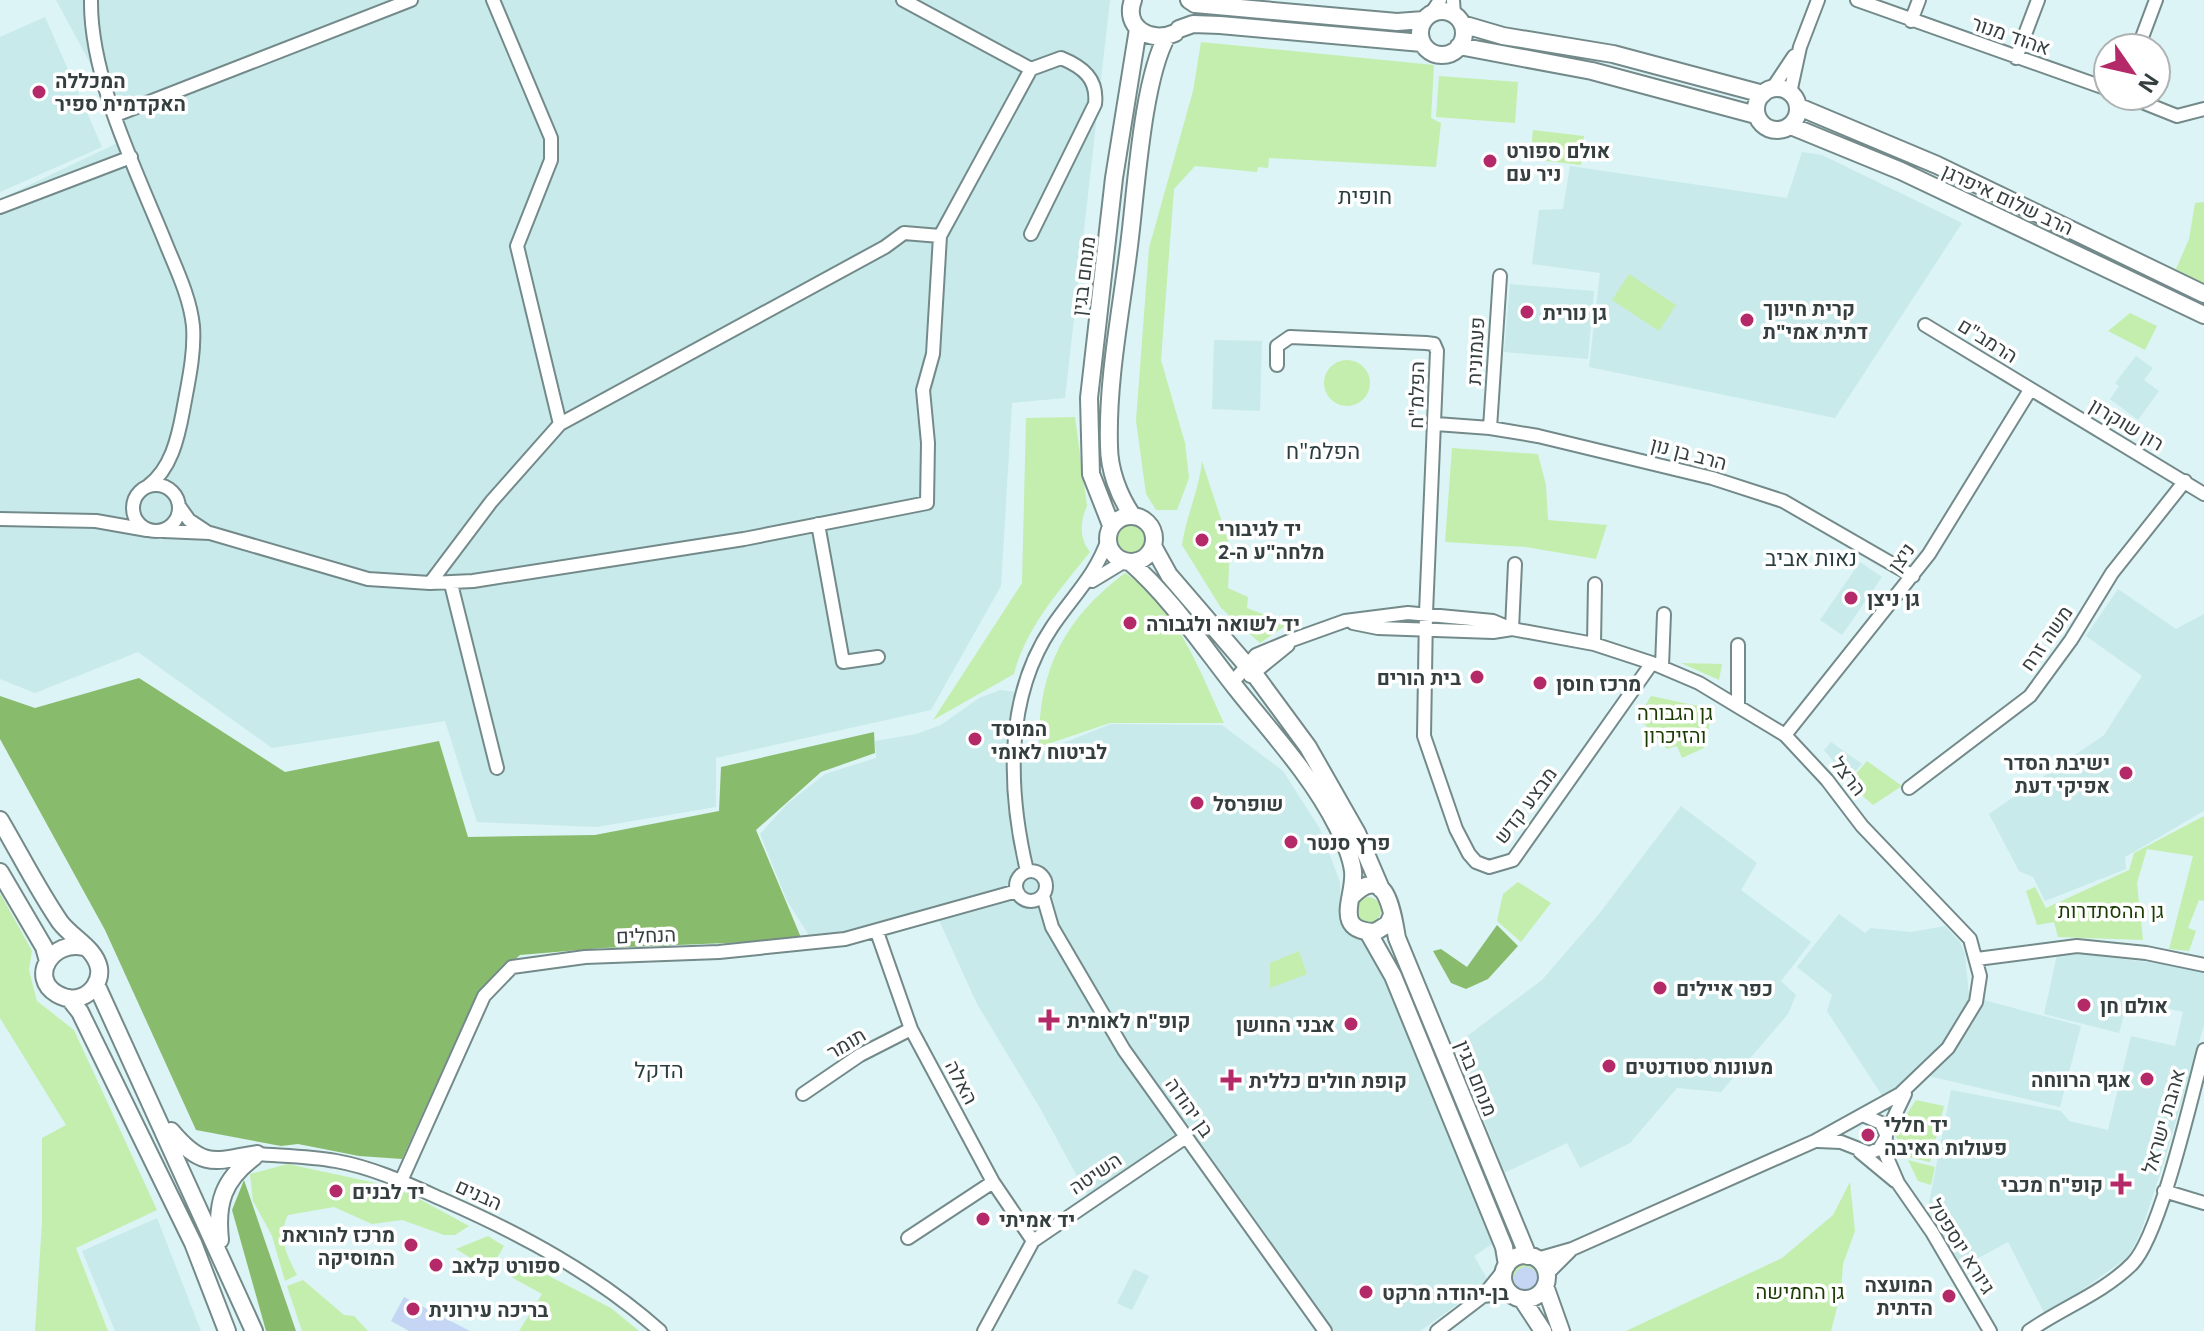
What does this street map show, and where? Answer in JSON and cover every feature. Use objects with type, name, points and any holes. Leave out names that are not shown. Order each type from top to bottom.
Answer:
[{"type":"main road","name":"מנחם בגין","points":[[1110,532],[1091,474],[1089,398],[1114,178],[1138,29],[1130,17],[1133,0]]},
{"type":"main road","name":"מנחם בגין","points":[[1132,515],[1113,472],[1109,449],[1110,408],[1138,175],[1156,61],[1186,16],[1187,0]]},
{"type":"main road","points":[[1187,0],[1195,4],[1382,21],[1432,11],[1457,13],[1503,36],[1613,54],[1795,100],[1791,126],[1770,130],[1756,115],[1592,71],[1459,46],[1441,55],[1430,51],[1422,43],[1420,32],[1432,11]]},
{"type":"main road","points":[[1457,13],[1459,46]]},
{"type":"main road","points":[[1138,29],[1148,35],[1173,33],[1193,24],[1220,25],[1422,43]]},
{"type":"main road","points":[[1756,115],[1756,104],[1767,91]]},
{"type":"main road","name":"הרב שלום איפרגן","points":[[1795,100],[2204,294]]},
{"type":"main road","name":"הרב שלום איפרגן","points":[[1791,126],[1901,171],[2204,315]]},
{"type":"main road","points":[[1127,562],[1145,558],[1153,546],[1154,534],[1149,523],[1132,515],[1110,532],[1114,555],[1127,562],[1154,586],[1232,683],[1336,823],[1353,869],[1347,911],[1350,919],[1357,928],[1368,932],[1383,928],[1392,915],[1391,899],[1381,889],[1335,791],[1250,670],[1169,575],[1153,546]]},
{"type":"main road","points":[[0,820],[60,922],[98,967],[96,984],[222,1254],[254,1331]]},
{"type":"main road","points":[[0,872],[44,947],[49,986],[57,995],[69,998],[83,996],[96,984]]},
{"type":"main road","points":[[1351,897],[1362,888],[1381,889]]},
{"type":"main road","name":"מנחם בגין","points":[[1392,915],[1397,938],[1532,1257]]},
{"type":"main road","name":"מנחם בגין","points":[[1368,932],[1393,976],[1504,1247],[1506,1268]]},
{"type":"main road","points":[[48,961],[66,946],[84,947]]},
{"type":"main road","points":[[69,998],[80,1012],[193,1243],[227,1331]]},
{"type":"main road","points":[[156,1112],[197,1157],[222,1162],[257,1154]]},
{"type":"main road","points":[[222,1254],[217,1212],[224,1189],[230,1178],[257,1154]]},
{"type":"main road","points":[[1543,1331],[1503,1282],[1506,1268],[1515,1258],[1532,1257],[1546,1280],[1561,1331]]},
{"type":"main road","points":[[1516,1296],[1536,1296],[1546,1280]]},
{"type":"street","points":[[91,0],[93,36],[116,115],[181,281],[192,323],[191,368],[173,451],[172,492],[189,520],[210,533]]},
{"type":"street","points":[[116,115],[411,0]]},
{"type":"street","points":[[493,0],[551,138],[551,160],[517,246],[560,424]]},
{"type":"street","points":[[903,0],[1031,69]]},
{"type":"street","points":[[1795,100],[1800,47],[1818,0]]},
{"type":"street","name":"אהוד מנור","points":[[1857,0],[2092,84]]},
{"type":"street","points":[[1911,21],[1919,0]]},
{"type":"street","points":[[2016,58],[2038,0]]},
{"type":"street","points":[[2144,32],[2156,0]]},
{"type":"street","points":[[1767,91],[1800,47]]},
{"type":"street","points":[[0,519],[96,521],[147,530],[210,533],[368,579],[451,584],[744,539],[927,503],[928,443],[923,390],[933,354],[940,236],[1031,69],[1061,58],[1089,74],[1097,90],[1095,104],[1031,234]]},
{"type":"street","points":[[2167,112],[2177,116],[2204,109]]},
{"type":"street","points":[[0,207],[131,157]]},
{"type":"street","points":[[430,583],[491,502],[560,424],[885,247],[904,233],[940,236]]},
{"type":"street","name":"פעמונית","points":[[1490,428],[1500,276]]},
{"type":"street","name":"הרמב\"ם","points":[[1925,325],[2030,390]]},
{"type":"street","name":"הפלמ\"ח","points":[[1277,365],[1277,346],[1290,337],[1434,344],[1437,351],[1436,424],[1425,627]]},
{"type":"street","name":"רון שוקרון","points":[[2030,390],[2204,494]]},
{"type":"street","name":"ניצן","points":[[1785,735],[1913,576],[2030,390]]},
{"type":"street","name":"הרב בן נון","points":[[1436,424],[1490,428],[1645,461],[1783,501],[1913,576]]},
{"type":"street","points":[[96,521],[122,512],[162,473],[173,451]]},
{"type":"street","name":"משה זרח","points":[[1909,788],[2030,696],[2071,640],[2112,573],[2185,481]]},
{"type":"street","points":[[148,486],[161,485],[172,492]]},
{"type":"street","points":[[134,500],[135,519],[147,530]]},
{"type":"street","points":[[163,531],[175,521],[179,506]]},
{"type":"street","points":[[0,527],[25,519]]},
{"type":"street","points":[[818,524],[843,662],[878,657]]},
{"type":"street","points":[[1027,871],[1014,783],[1018,720],[1032,666],[1051,628],[1099,564],[1110,532]]},
{"type":"street","points":[[1083,588],[1109,568],[1127,562]]},
{"type":"street","points":[[1512,629],[1515,564]]},
{"type":"street","points":[[451,584],[497,768]]},
{"type":"street","points":[[1594,644],[1595,584]]},
{"type":"street","name":"הרצל","points":[[1232,683],[1292,640],[1345,621],[1374,615],[1426,613],[1493,621],[1512,629],[1594,644],[1657,664],[1738,705],[1785,735],[1827,780],[1862,826],[1956,922],[1970,939],[1977,959]]},
{"type":"street","points":[[1657,664],[1664,614]]},
{"type":"street","name":"הרצל","points":[[1345,621],[1378,628],[1425,627],[1493,632],[1512,629]]},
{"type":"street","name":"מבצע קדש","points":[[1425,627],[1424,736],[1456,829],[1469,854],[1476,862],[1489,867],[1513,860],[1657,664]]},
{"type":"street","points":[[1738,645],[1738,705]]},
{"type":"street","points":[[1027,871],[1037,871],[1044,877],[1046,887],[1043,896],[1029,901],[1017,891],[1017,881],[1027,871]]},
{"type":"street","name":"הנחלים","points":[[401,1181],[484,996],[512,967],[585,957],[719,952],[807,944],[877,932],[1017,891]]},
{"type":"street","name":"בן יהודה","points":[[1043,896],[1052,927],[1124,1050],[1325,1331]]},
{"type":"street","name":"האלה","points":[[877,932],[911,1029],[993,1182],[1033,1241]]},
{"type":"street","points":[[1532,1257],[1572,1249],[1860,1118],[1916,1080],[1941,1056],[1968,1018],[1980,988],[1977,959],[2077,946],[2146,953],[2204,965]]},
{"type":"street","name":"תומר","points":[[803,1094],[860,1055],[911,1029]]},
{"type":"street","name":"אהבת ישראל","points":[[2029,1331],[2108,1283],[2136,1261],[2164,1191],[2204,1050]]},
{"type":"street","points":[[1815,1141],[1841,1142],[1857,1150],[1875,1152],[1897,1108],[1916,1080]]},
{"type":"street","points":[[1860,1118],[1881,1123],[1885,1136]]},
{"type":"street","points":[[1857,1150],[1849,1137],[1860,1118]]},
{"type":"street","name":"גיורא יוספטל","points":[[1885,1136],[1887,1161],[1898,1183],[1932,1232],[1990,1331]]},
{"type":"street","name":"השיטה","points":[[984,1331],[1033,1241],[1186,1137]]},
{"type":"street","name":"גיורא יוספטל","points":[[1857,1150],[1898,1183]]},
{"type":"street","name":"הבנים","points":[[257,1154],[338,1162],[401,1181],[559,1256],[607,1287],[660,1331]]},
{"type":"street","points":[[908,1238],[993,1182]]},
{"type":"street","points":[[2164,1191],[2204,1203]]},
{"type":"street","points":[[1546,1280],[1572,1249]]},
{"type":"street","points":[[1437,1331],[1483,1296],[1506,1268]]},
{"type":"street","points":[[1483,1296],[1516,1296]]},
{"type":"shaded area","points":[[56,0],[1110,0],[1065,398],[1012,403],[1001,586],[931,710],[716,758],[716,807],[596,827],[477,822],[445,721],[272,748],[138,652],[35,693],[0,679],[0,199],[130,137]]},
{"type":"shaded area","name":"המכללה האקדמית ספיר","points":[[45,17],[102,147],[0,192],[0,37]]},
{"type":"shaded area","name":"קרית חינוך דתית אמי\"ת","points":[[1802,152],[1822,155],[1962,223],[1835,418],[1589,367],[1600,273],[1532,264],[1539,210],[1563,209],[1570,166],[1787,198]]},
{"type":"shaded area","points":[[1510,284],[1594,291],[1588,359],[1504,352]]},
{"type":"shaded area","points":[[1214,340],[1262,341],[1260,411],[1212,409]]},
{"type":"shaded area","points":[[2136,356],[2153,368],[2144,380],[2159,391],[2138,420],[2110,399],[2119,386],[2115,383]]},
{"type":"shaded area","name":"גן ניצן","points":[[1860,562],[1882,577],[1842,635],[1820,620]]},
{"type":"shaded area","name":"ישיבת הסדר אפיקי דעת","points":[[2118,589],[2176,629],[2204,614],[2204,811],[2125,857],[2126,869],[2045,901],[2033,877],[2019,871],[1989,814],[2104,735],[2142,676],[2086,636]]},
{"type":"shaded area","points":[[1000,690],[1016,692],[1008,765],[1111,724],[1222,725],[1283,771],[1320,829],[1340,882],[1341,918],[1376,951],[1495,1242],[1474,1256],[1489,1282],[1420,1331],[1333,1331],[1190,1132],[1090,1200],[1040,1108],[977,1004],[937,916],[812,940],[787,901],[760,834],[787,804],[825,774],[876,758],[875,741],[916,734],[941,725],[979,698]]},
{"type":"shaded area","points":[[1831,742],[1862,764],[1848,779],[1824,750]]},
{"type":"shaded area","name":"כפר איילים","points":[[1681,806],[1757,863],[1741,890],[1811,942],[1781,981],[1796,995],[1788,1014],[1721,1092],[1677,1088],[1630,1143],[1580,1168],[1567,1143],[1504,1173],[1459,1053],[1463,1039],[1542,980],[1599,914]]},
{"type":"shaded area","points":[[1839,914],[1865,933],[1871,928],[1911,932],[1945,926],[1960,942],[1965,954],[1969,996],[2081,1026],[2060,1107],[1920,1074],[1885,1100],[1827,1011],[1832,995],[1797,967]]},
{"type":"shaded area","points":[[2083,954],[2204,969],[2204,1025],[2164,1162],[2140,1234],[2128,1257],[2046,1316],[2008,1242],[1962,1267],[1928,1208],[1951,1090],[2061,1111],[2069,1121],[2108,1130],[2131,1036],[2175,1046],[2183,1012],[2128,999],[2119,1033],[2044,1014],[2057,955]]},
{"type":"shaded area","points":[[157,1218],[201,1331],[115,1331],[82,1251]]},
{"type":"shaded area","points":[[1526,1267],[1535,1270],[1538,1279],[1535,1288],[1526,1291],[1517,1288],[1514,1279],[1517,1270]]},
{"type":"shaded area","points":[[1134,1269],[1149,1276],[1132,1310],[1117,1303]]},
{"type":"shaded area","name":"בריכה עירונית","points":[[404,1297],[470,1331],[409,1331],[391,1321]]},
{"type":"green space","points":[[1201,42],[1434,65],[1431,118],[1441,123],[1436,167],[1269,158],[1268,168],[1258,167],[1257,172],[1195,166],[1174,189],[1161,360],[1185,443],[1189,478],[1177,510],[1156,510],[1146,494],[1136,421],[1149,248],[1193,91]]},
{"type":"green space","points":[[1439,76],[1518,82],[1515,123],[1436,117]]},
{"type":"green space","points":[[1533,130],[1584,136],[1581,165],[1530,159]]},
{"type":"green space","points":[[2204,202],[2204,285],[2176,269],[2189,239],[2195,203]]},
{"type":"green space","points":[[1629,274],[1676,305],[1659,331],[1612,300]]},
{"type":"green space","points":[[2130,313],[2157,326],[2145,350],[2108,331]]},
{"type":"green space","points":[[1347,360],[1363,367],[1370,383],[1363,399],[1347,406],[1331,399],[1324,383],[1331,367]]},
{"type":"green space","points":[[1075,417],[1087,506],[1082,536],[1090,552],[1035,625],[1014,674],[933,720],[1022,583],[1026,418]]},
{"type":"green space","points":[[1452,448],[1538,454],[1546,485],[1548,520],[1607,525],[1596,559],[1526,547],[1445,542]]},
{"type":"green space","points":[[1202,461],[1230,547],[1228,588],[1248,597],[1247,608],[1288,624],[1260,643],[1221,608],[1182,545]]},
{"type":"green space","points":[[1132,524],[1143,529],[1148,540],[1143,551],[1132,556],[1121,551],[1116,540],[1121,529]]},
{"type":"green space","points":[[1125,573],[1159,603],[1173,621],[1224,723],[1110,723],[1039,747],[1043,694],[1059,648],[1086,609]]},
{"type":"green space","points":[[1681,663],[1722,664],[1719,680]]},
{"type":"green space","points":[[139,678],[285,772],[439,741],[468,837],[595,835],[719,811],[721,767],[874,732],[875,753],[821,772],[756,830],[802,940],[603,948],[520,955],[478,992],[402,1159],[359,1156],[298,1144],[281,1146],[196,1130],[105,930],[0,739],[0,696],[35,708]]},
{"type":"green space","name":"גן הגבורה והזיכרון","points":[[1651,696],[1703,707],[1710,722],[1704,748],[1682,758],[1677,746],[1667,749],[1638,717]]},
{"type":"green space","points":[[1867,761],[1902,786],[1873,805],[1848,783]]},
{"type":"green space","name":"גן ההסתדרות","points":[[2204,816],[2204,901],[2199,900],[2188,928],[2196,931],[2189,951],[2169,949],[2193,856],[2147,849],[2137,883],[2143,940],[2058,937],[2054,922],[2037,925],[2026,891],[2035,887],[2046,908],[2129,870],[2134,853]]},
{"type":"green space","points":[[1518,882],[1551,903],[1521,942],[1497,921],[1503,894]]},
{"type":"green space","points":[[0,893],[32,951],[29,970],[37,1001],[74,1030],[157,1210],[76,1248],[108,1331],[35,1331],[42,1222],[42,1138],[66,1125],[0,1018]]},
{"type":"green space","points":[[1368,897],[1377,901],[1381,910],[1377,919],[1368,923],[1359,919],[1355,910],[1359,901]]},
{"type":"green space","points":[[1497,925],[1518,946],[1488,979],[1466,989],[1451,983],[1433,951],[1441,949],[1467,967]]},
{"type":"green space","points":[[1299,951],[1307,974],[1270,988],[1270,963]]},
{"type":"green space","points":[[1916,1100],[1944,1106],[1930,1162],[1907,1157],[1894,1133]]},
{"type":"green space","points":[[1908,1160],[1935,1167],[1931,1185],[1918,1181]]},
{"type":"green space","points":[[288,1164],[399,1188],[469,1226],[455,1235],[444,1235],[402,1220],[372,1224],[334,1207],[288,1215],[283,1238],[297,1275],[285,1281],[272,1236],[253,1201],[250,1174]]},
{"type":"green space","points":[[244,1180],[296,1331],[266,1331],[232,1210]]},
{"type":"green space","name":"גן החמישה","points":[[1850,1182],[1855,1231],[1843,1264],[1841,1292],[1831,1331],[1626,1331],[1782,1258],[1833,1215]]},
{"type":"green space","points":[[488,1236],[504,1246],[490,1270],[456,1249]]},
{"type":"green space","points":[[522,1262],[611,1308],[639,1331],[519,1331],[542,1294],[511,1277]]},
{"type":"green space","points":[[1525,1262],[1537,1267],[1542,1279],[1537,1291],[1525,1296],[1513,1291],[1508,1279],[1513,1267]]},
{"type":"green space","points":[[303,1280],[344,1315],[354,1316],[368,1331],[302,1331],[287,1286]]},
{"type":"place","name":"המכללה האקדמית ספיר","points":[[39,92]]},
{"type":"place","name":"אולם ספורט ניר עם","points":[[1490,161]]},
{"type":"place","name":"גן נורית","points":[[1527,312]]},
{"type":"place","name":"קרית חינוך דתית אמי\"ת","points":[[1747,320]]},
{"type":"place","name":"יד לגיבורי מלחה\"ע ה-2","points":[[1202,540]]},
{"type":"place","name":"גן ניצן","points":[[1851,598]]},
{"type":"place","name":"יד לשואה ולגבורה","points":[[1130,623]]},
{"type":"place","name":"בית הורים","points":[[1477,677]]},
{"type":"place","name":"מרכז חוסן","points":[[1540,683]]},
{"type":"place","name":"המוסד לביטוח לאומי","points":[[975,739]]},
{"type":"place","name":"ישיבת הסדר אפיקי דעת","points":[[2126,773]]},
{"type":"place","name":"שופרסל","points":[[1197,803]]},
{"type":"place","name":"פרץ סנטר","points":[[1291,842]]},
{"type":"place","name":"כפר איילים","points":[[1660,988]]},
{"type":"place","name":"אולם חן","points":[[2084,1005]]},
{"type":"place","name":"קופ\"ח לאומית","points":[[1049,1020]]},
{"type":"place","name":"אבני החושן","points":[[1351,1024]]},
{"type":"place","name":"מעונות סטודנטים","points":[[1609,1066]]},
{"type":"place","name":"אגף הרווחה","points":[[2147,1079]]},
{"type":"place","name":"קופת חולים כללית","points":[[1231,1080]]},
{"type":"place","name":"יד חללי פעולות האיבה","points":[[1868,1135]]},
{"type":"place","name":"קופ\"ח מכבי","points":[[2121,1184]]},
{"type":"place","name":"יד לבנים","points":[[336,1191]]},
{"type":"place","name":"יד אמיתי","points":[[983,1219]]},
{"type":"place","name":"מרכז להוראת המוסיקה","points":[[411,1245]]},
{"type":"place","name":"ספורט קלאב","points":[[436,1265]]},
{"type":"place","name":"בן-יהודה מרקט","points":[[1366,1292]]},
{"type":"place","name":"המועצה הדתית","points":[[1949,1296]]},
{"type":"place","name":"בריכה עירונית","points":[[413,1309]]},
{"type":"district","name":"חופית","points":[[1365,195]]},
{"type":"district","name":"הפלמ\"ח","points":[[1323,450]]},
{"type":"district","name":"נאות אביב","points":[[1811,557]]},
{"type":"district","name":"הדקל","points":[[659,1069]]}]
